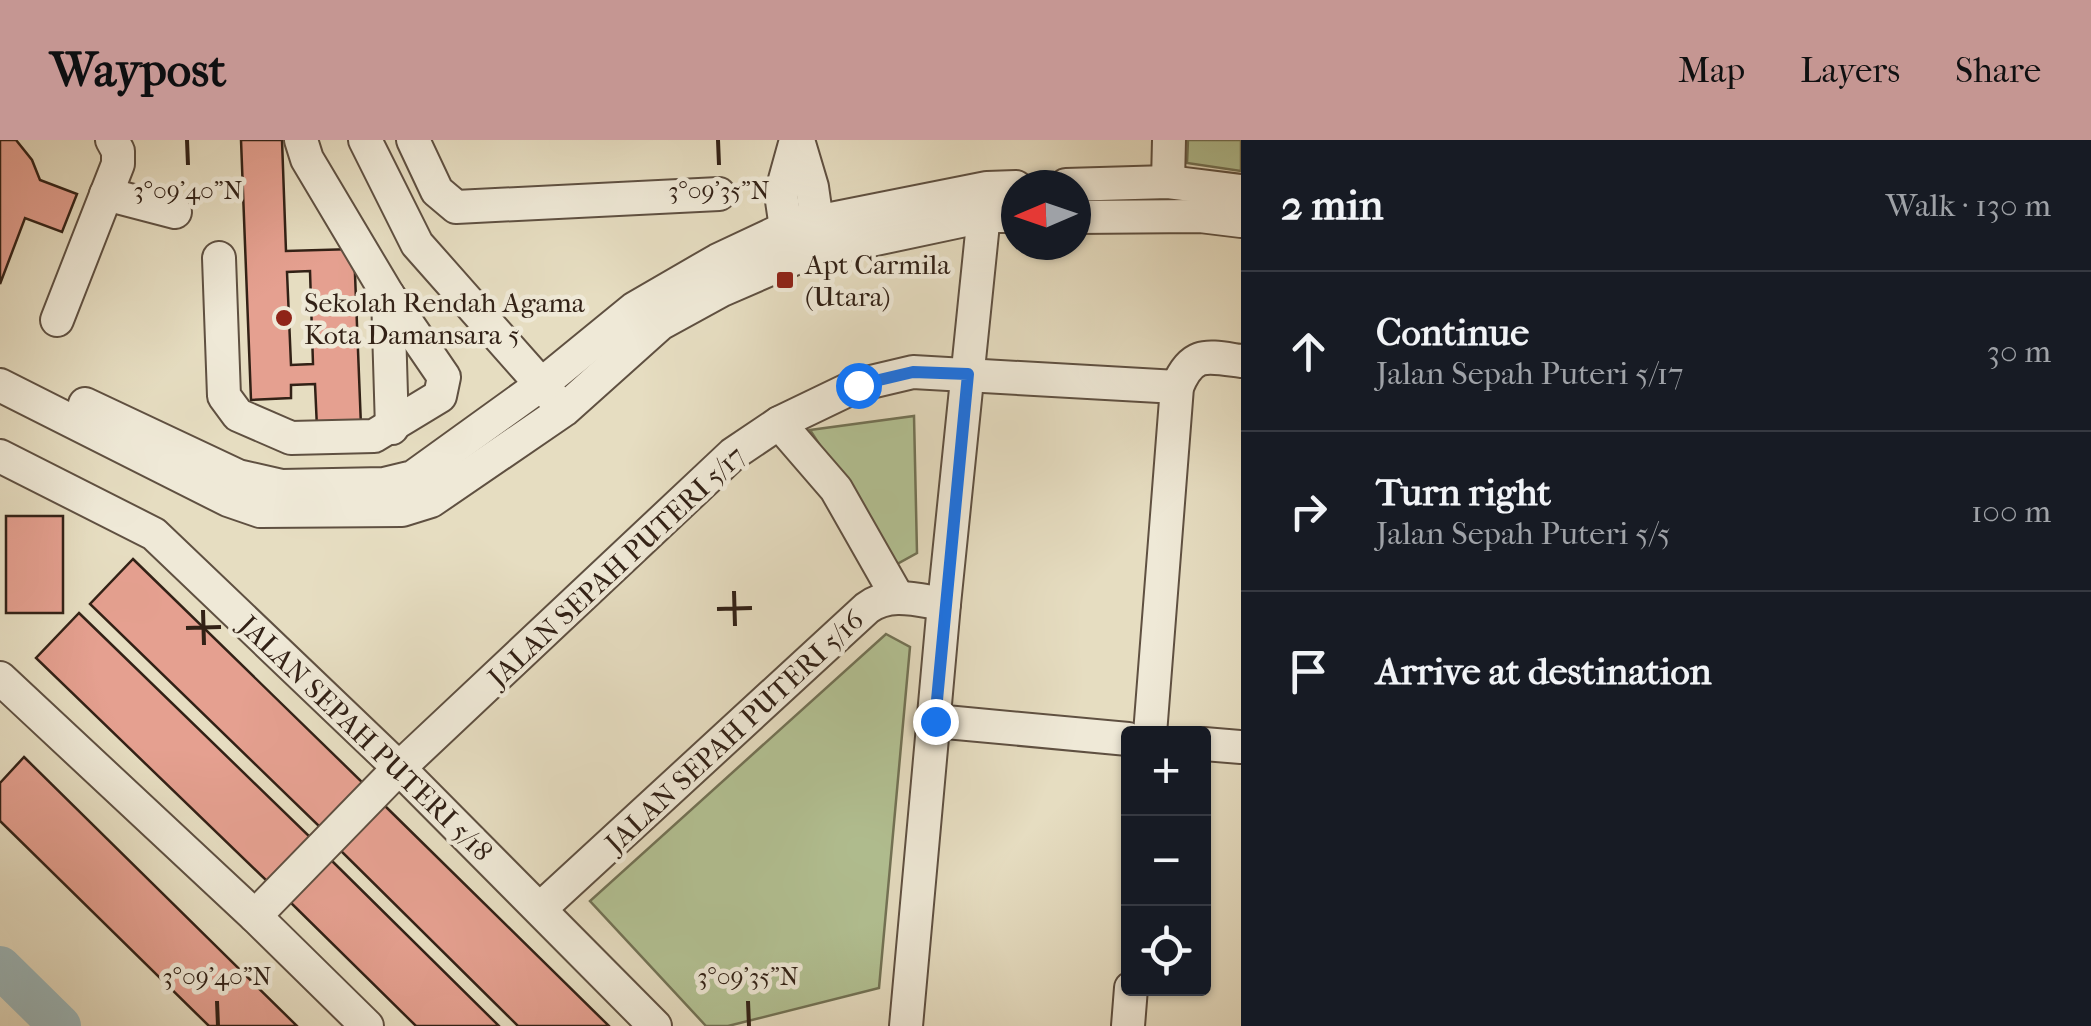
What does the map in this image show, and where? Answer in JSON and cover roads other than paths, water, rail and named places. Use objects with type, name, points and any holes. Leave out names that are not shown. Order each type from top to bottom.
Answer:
[{"type":"street","points":[[57,320],[118,164],[118,150],[112,140]]},
{"type":"street","points":[[219,258],[224,396],[238,415],[291,438],[374,436],[440,396],[444,376],[388,296],[307,159],[301,140]]},
{"type":"street","points":[[366,140],[417,244],[564,410]]},
{"type":"street","points":[[414,140],[437,191],[456,207],[718,194]]},
{"type":"street","points":[[797,140],[781,194],[801,225]]},
{"type":"street","points":[[1168,140],[1168,182]]},
{"type":"street","points":[[1091,184],[1168,182],[1241,192]]},
{"type":"street","points":[[106,194],[175,212]]},
{"type":"street","points":[[0,363],[238,476],[282,486],[384,484],[413,477],[542,384],[635,308],[718,260],[801,225],[1001,202]]},
{"type":"street","points":[[906,1026],[968,374],[1001,202]]},
{"type":"street","points":[[0,385],[228,500],[260,511],[402,510],[431,501],[564,410],[660,324],[722,290],[805,254],[1001,202]]},
{"type":"street","points":[[1091,217],[1200,216],[1241,221]]},
{"type":"street","points":[[388,296],[392,428]]},
{"type":"street","points":[[1151,726],[1177,388],[1184,369],[1205,356],[1241,360]]},
{"type":"street","name":"JALAN SEPAH PUTERI 5/17","points":[[255,916],[399,768],[732,454],[779,422],[858,385],[913,372],[1177,388]]},
{"type":"street","points":[[779,422],[836,489],[898,598]]},
{"type":"street","name":"JALAN SEPAH PUTERI 5/18","points":[[0,456],[154,534],[399,768],[654,1026]]},
{"type":"street","name":"JALAN SEPAH PUTERI 5/16","points":[[541,908],[867,608],[880,599],[898,598],[944,604]]},
{"type":"street","points":[[0,678],[367,1026]]},
{"type":"street","points":[[935,721],[1121,738]]},
{"type":"street","points":[[1211,745],[1241,747]]},
{"type":"street","points":[[1128,1026],[1130,996]]},
{"type":"waterway","points":[[0,967],[60,1026]]},
{"type":"place","name":"Apt Carmila (Utara)","points":[[785,280]]},
{"type":"place","name":"Sekolah Rendah Agama Kota Damansara 5","points":[[284,318]]}]
